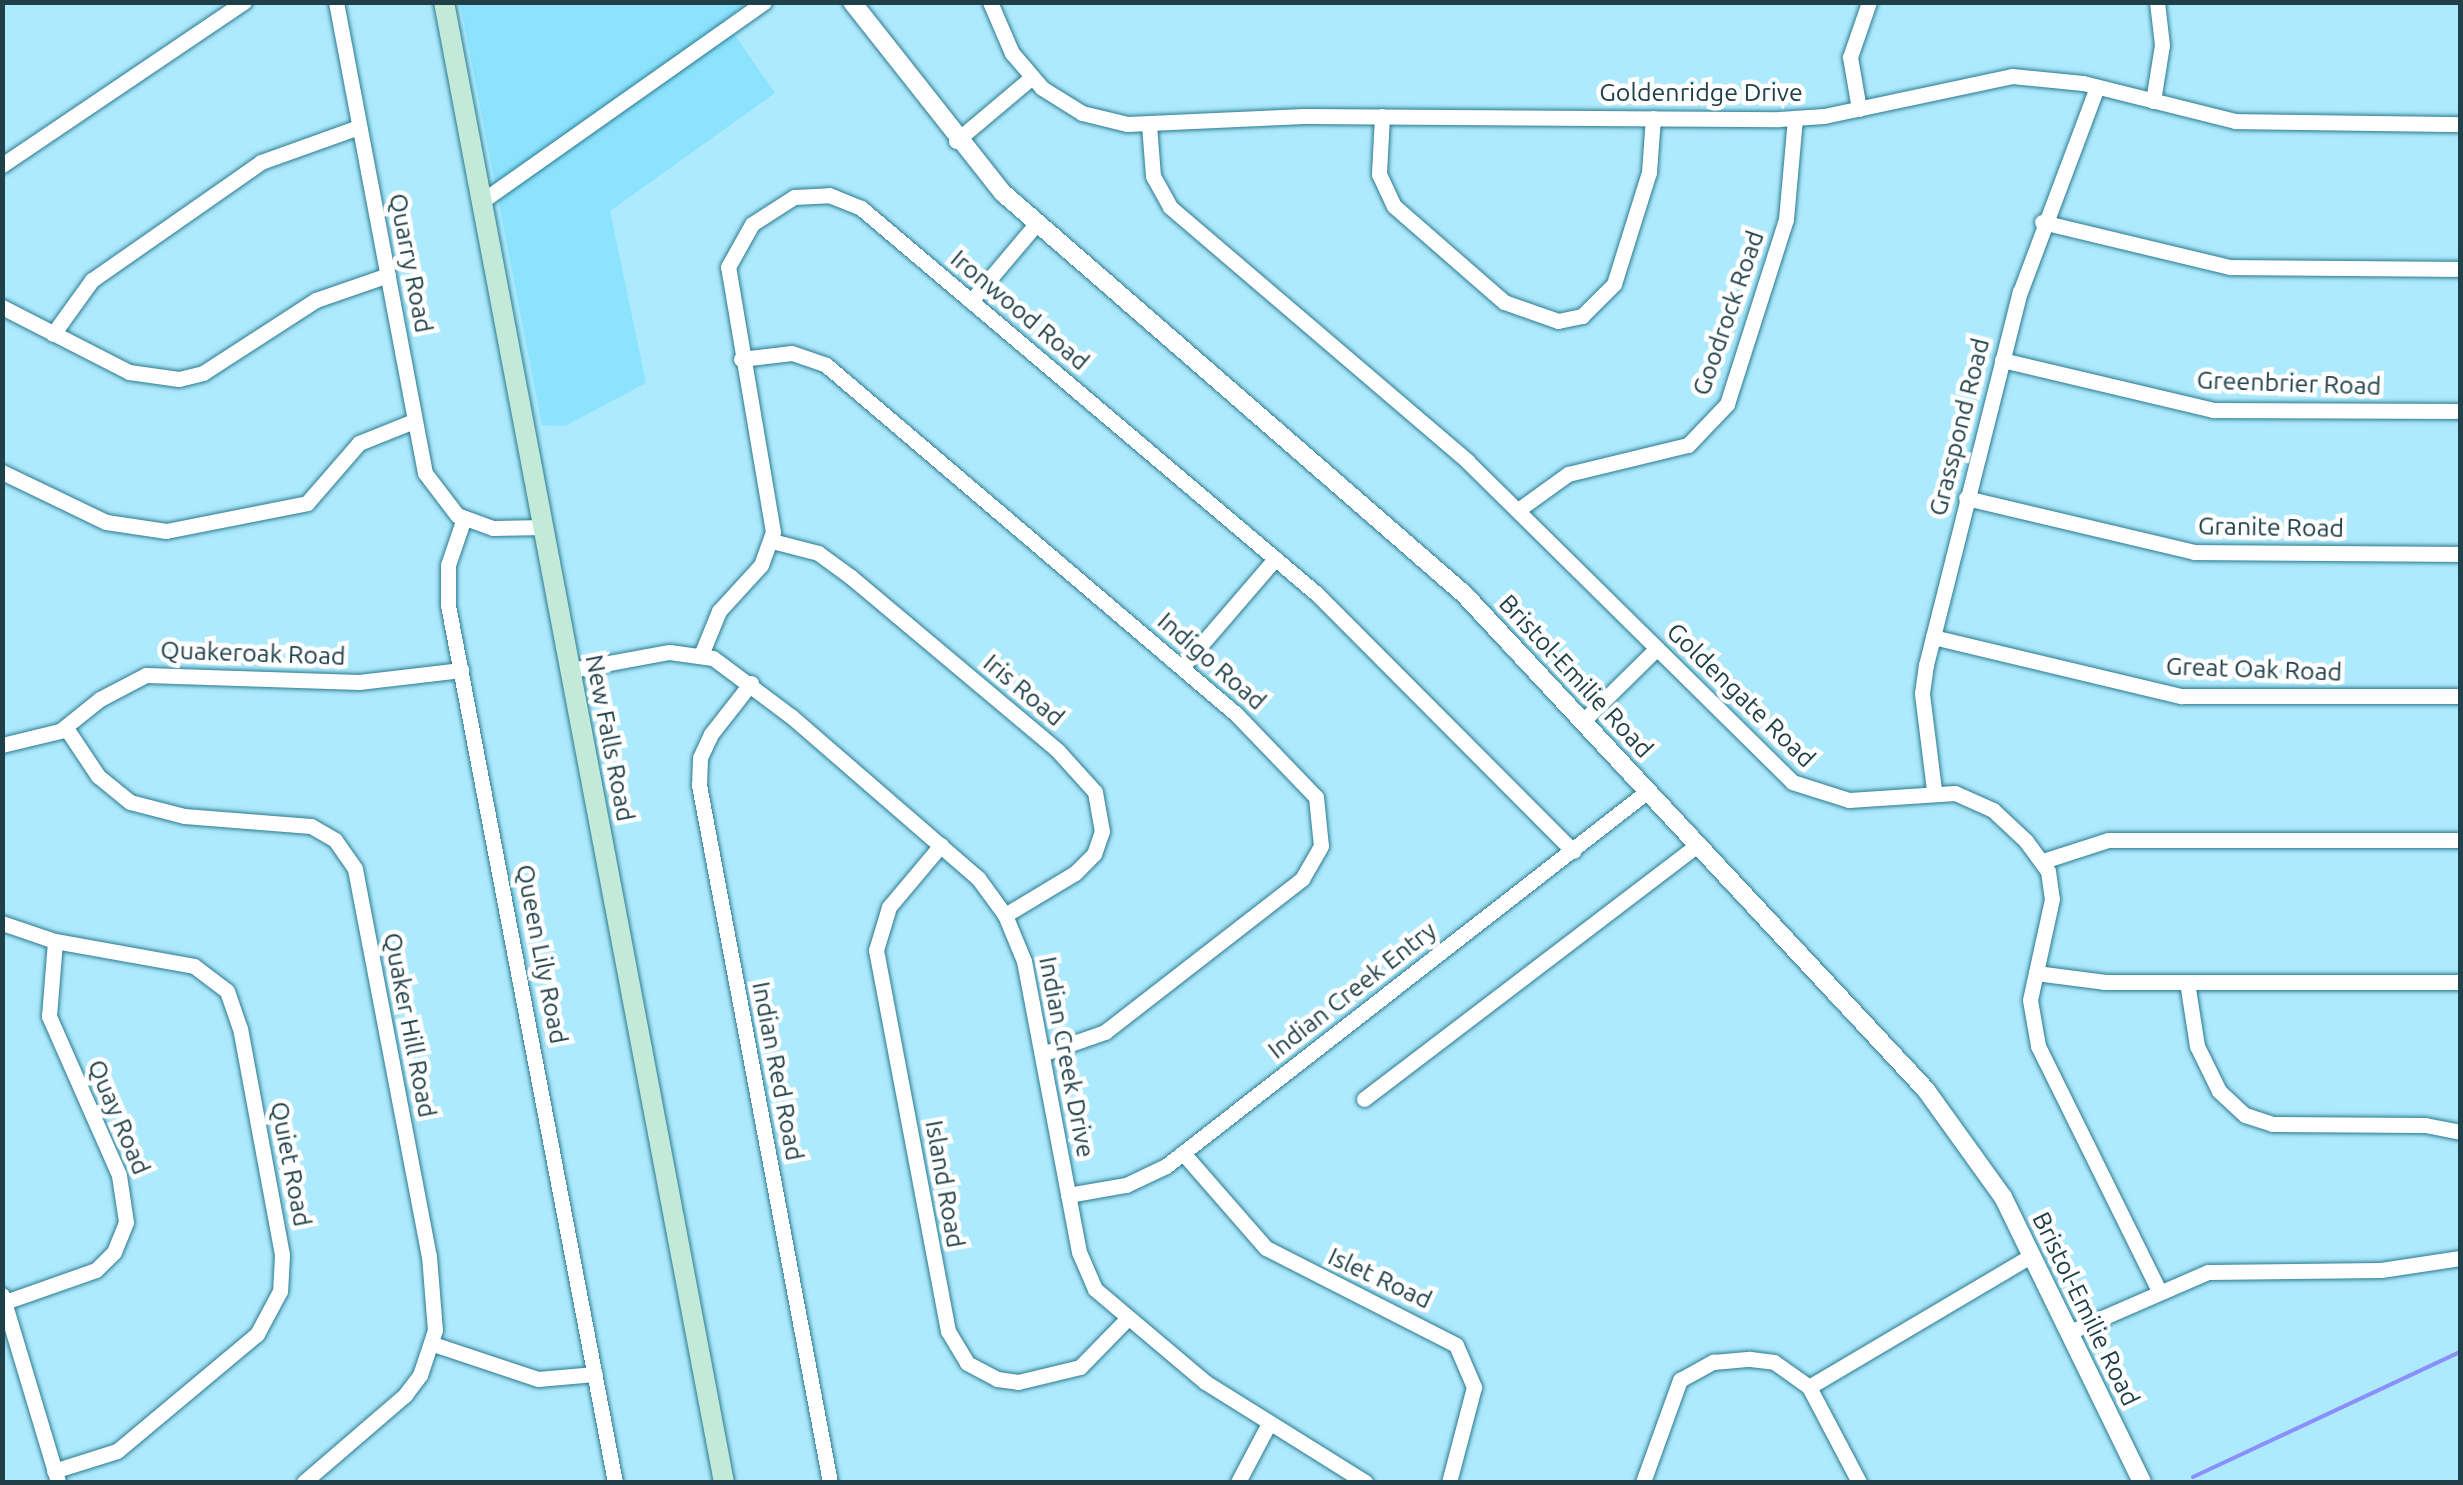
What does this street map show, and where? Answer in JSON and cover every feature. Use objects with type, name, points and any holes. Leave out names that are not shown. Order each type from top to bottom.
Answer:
[{"type":"main road","name":"New Falls Road","points":[[444,2],[724,1482]]},
{"type":"street","points":[[2,166],[244,2]]},
{"type":"street","name":"Quarry Road","points":[[336,2],[425,473],[464,518]]},
{"type":"street","points":[[482,200],[764,2]]},
{"type":"street","name":"Bristol-Emilie Road","points":[[852,2],[956,141],[1036,224],[1427,559],[1650,790],[1954,1123],[2032,1255],[2142,1482]]},
{"type":"street","points":[[1859,109],[1850,57],[1869,2]]},
{"type":"street","points":[[2152,101],[2162,45],[2158,2]]},
{"type":"street","name":"Goldenridge Drive","points":[[993,3],[1012,53],[1032,77],[1082,113],[1149,125],[1382,116],[1794,118],[1859,109],[2012,76],[2098,86],[2249,123],[2460,124]]},
{"type":"street","points":[[956,141],[1032,77]]},
{"type":"street","name":"Grasspond Road","points":[[1934,790],[1922,694],[1933,637],[2002,360],[2042,222],[2098,86]]},
{"type":"street","points":[[1382,116],[1379,174],[1394,206],[1504,302],[1558,321],[1582,316],[1614,284],[1649,172],[1653,118]]},
{"type":"street","name":"Goodrock Road","points":[[1518,510],[1568,474],[1688,445],[1727,404],[1786,219],[1794,118]]},
{"type":"street","name":"Goldengate Road","points":[[1149,125],[1152,176],[1170,207],[1518,510],[1764,758],[1804,789],[1849,800],[1934,790],[1993,810],[2043,861]]},
{"type":"street","points":[[54,334],[92,280],[261,162],[359,126]]},
{"type":"street","name":"Ironwood Road","points":[[772,541],[727,279],[732,252],[752,224],[794,197],[849,201],[1367,640],[1572,850]]},
{"type":"street","points":[[2042,222],[2230,268],[2460,269]]},
{"type":"street","points":[[971,301],[1036,224]]},
{"type":"street","points":[[2,308],[129,372],[179,379],[203,372],[316,300],[388,275]]},
{"type":"street","name":"Indigo Road","points":[[742,358],[792,353],[826,365],[1182,667],[1310,786],[1322,817],[1317,858],[1280,897],[1105,1032],[1042,1054]]},
{"type":"street","name":"Greenbrier Road","points":[[2002,360],[2213,410],[2460,411]]},
{"type":"street","points":[[2,472],[106,522],[166,531],[306,503],[360,443],[414,422]]},
{"type":"street","name":"Granite Road","points":[[1966,498],[2194,552],[2460,554]]},
{"type":"street","points":[[464,518],[493,528],[544,527]]},
{"type":"street","name":"Queen Lily Road","points":[[464,518],[446,586],[615,1482]]},
{"type":"street","points":[[572,670],[668,652],[701,654],[719,610],[761,566],[772,541]]},
{"type":"street","name":"Iris Road","points":[[772,541],[818,553],[852,577],[1058,751],[1095,792],[1102,819],[1094,854],[1005,915]]},
{"type":"street","points":[[1182,667],[1275,559]]},
{"type":"street","name":"Great Oak Road","points":[[1933,637],[2180,696],[2460,696]]},
{"type":"street","points":[[1584,720],[1656,649]]},
{"type":"street","name":"Indian Creek Drive","points":[[701,654],[751,684],[978,878],[1005,915],[1024,961],[1082,1261],[1095,1289],[1126,1320],[1268,1424],[1365,1482]]},
{"type":"street","name":"Quakeroak Road","points":[[2,744],[66,728],[125,682],[146,675],[359,682],[461,670]]},
{"type":"street","name":"Indian Red Road","points":[[751,684],[703,750],[699,785],[830,1482]]},
{"type":"street","name":"Quaker Hill Road","points":[[66,728],[98,776],[130,802],[174,815],[301,823],[324,832],[350,859],[429,1256],[433,1344]]},
{"type":"street","name":"Indian Creek Entry","points":[[1068,1195],[1126,1185],[1182,1154],[1650,790]]},
{"type":"street","points":[[2158,1289],[2038,1046],[2030,1008],[2052,899],[2043,861],[2108,840],[2460,840]]},
{"type":"street","points":[[1364,1099],[1699,844]]},
{"type":"street","name":"Island Road","points":[[940,846],[889,907],[876,941],[948,1331],[967,1363],[996,1380],[1018,1382],[1080,1368],[1126,1320]]},
{"type":"street","name":"Quiet Road","points":[[2,923],[55,941],[194,966],[227,991],[240,1028],[283,1266],[268,1320],[230,1358],[117,1451],[56,1477]]},
{"type":"street","name":"Quay Road","points":[[4,1298],[96,1270],[114,1252],[126,1222],[119,1174],[49,1016],[55,941]]},
{"type":"street","points":[[2036,973],[2105,982],[2460,982]]},
{"type":"street","points":[[2187,982],[2197,1046],[2219,1091],[2244,1116],[2272,1124],[2425,1125],[2460,1132]]},
{"type":"street","name":"Islet Road","points":[[1182,1154],[1266,1248],[1456,1345],[1474,1387],[1448,1482]]},
{"type":"street","points":[[1810,1387],[2032,1255]]},
{"type":"street","points":[[2070,1332],[2158,1289],[2232,1269],[2381,1270],[2460,1258]]},
{"type":"street","points":[[4,1298],[56,1477]]},
{"type":"street","points":[[304,1482],[405,1395],[433,1344],[538,1379],[595,1374]]},
{"type":"street","points":[[1646,1482],[1674,1391],[1694,1368],[1766,1360],[1810,1387],[1859,1482]]},
{"type":"street","points":[[1238,1482],[1268,1424]]},
{"type":"shaded area","points":[[460,3],[746,3],[725,21],[775,93],[610,211],[646,383],[565,426],[542,425]]},
{"type":"waterway","points":[[2193,1477],[2460,1352]]}]
